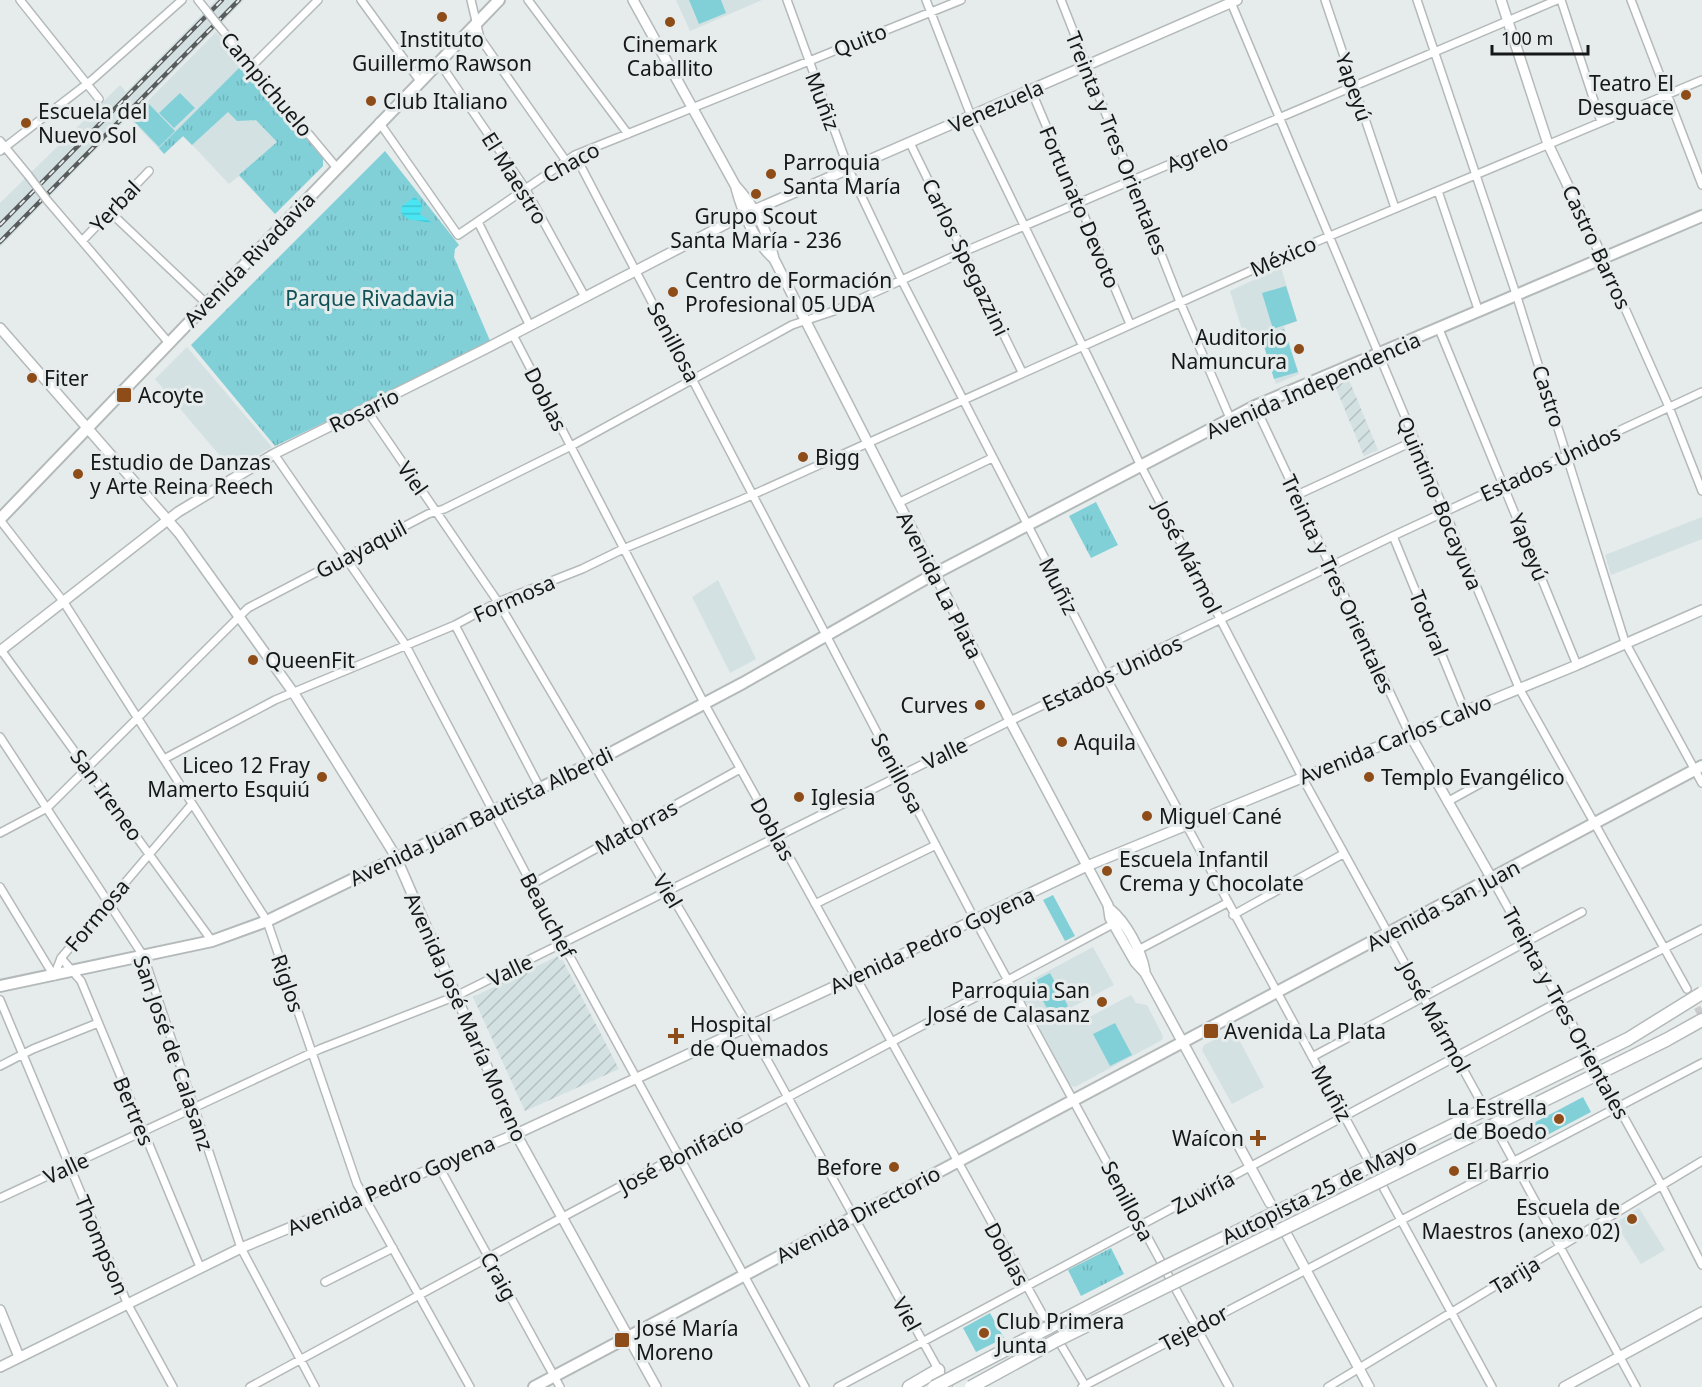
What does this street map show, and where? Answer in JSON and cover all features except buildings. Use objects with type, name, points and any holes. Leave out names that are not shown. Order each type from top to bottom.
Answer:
[{"type":"highway","name":"Autopista 25 de Mayo","points":[[934,1387],[1163,1268],[1628,1040],[1702,993]]},
{"type":"highway","name":"Autopista 25 de Mayo","points":[[970,1387],[1057,1340],[1702,1022]]},
{"type":"highway","points":[[909,1387],[938,1370]]},
{"type":"main road","name":"Avenida Rivadavia","points":[[0,520],[499,0]]},
{"type":"main road","name":"Avenida La Plata","points":[[633,0],[749,212],[770,243],[774,259],[934,574],[1110,909],[1113,924],[1135,962],[1145,973]]},
{"type":"main road","name":"Castro Barros","points":[[1501,0],[1548,144],[1603,259]]},
{"type":"main road","name":"Venezuela","points":[[749,212],[971,117],[1232,1]]},
{"type":"main road","name":"Rosario","points":[[0,650],[168,519],[274,454],[513,335],[749,212]]},
{"type":"main road","name":"Avenida Independencia","points":[[934,574],[1255,406],[1517,297],[1702,216]]},
{"type":"main road","name":"Avenida José María Moreno","points":[[0,328],[168,519],[293,692],[396,857],[516,1134],[656,1387]]},
{"type":"main road","name":"Avenida Juan Bautista Alberdi","points":[[0,986],[212,941],[267,921],[594,762],[934,574]]},
{"type":"main road","name":"Avenida Carlos Calvo","points":[[1087,866],[1185,824],[1384,744],[1410,736],[1464,710],[1577,665],[1702,610]]},
{"type":"main road","name":"Treinta y Tres Orientales","points":[[1410,736],[1492,879]]},
{"type":"main road","name":"Avenida San Juan","points":[[1182,1042],[1698,768]]},
{"type":"main road","name":"Avenida Pedro Goyena","points":[[0,1367],[43,1342],[124,1307],[241,1248],[516,1134],[749,1027],[1087,866]]},
{"type":"main road","name":"Avenida La Plata","points":[[1110,909],[1116,914],[1136,947],[1145,973],[1270,1203]]},
{"type":"main road","points":[[1113,924],[1118,924],[1128,940],[1136,947]]},
{"type":"main road","name":"Avenida Directorio","points":[[534,1387],[1182,1042]]},
{"type":"main road","points":[[1287,1235],[1369,1387]]},
{"type":"main road","points":[[0,1310],[19,1357]]},
{"type":"main road","points":[[1564,1387],[1702,1312]]},
{"type":"street","points":[[20,0],[99,99]]},
{"type":"street","points":[[169,344],[2,146],[86,84],[182,0]]},
{"type":"street","points":[[202,6],[209,0]]},
{"type":"street","points":[[252,66],[318,0]]},
{"type":"street","points":[[361,0],[420,81]]},
{"type":"street","points":[[471,0],[480,38],[566,161]]},
{"type":"street","points":[[528,0],[628,134]]},
{"type":"street","name":"Muñiz","points":[[787,0],[849,170],[962,399],[1233,915],[1366,1155]]},
{"type":"street","name":"José Mármol","points":[[926,0],[971,117],[1141,466],[1343,854],[1480,1100]]},
{"type":"street","name":"Quito","points":[[693,108],[961,0]]},
{"type":"street","name":"Treinta y Tres Orientales","points":[[1061,0],[1085,66],[1180,302],[1230,418]]},
{"type":"street","name":"Yapeyú","points":[[1325,0],[1395,208]]},
{"type":"street","name":"Castro","points":[[1417,0],[1517,297],[1625,642],[1698,768],[1702,783]]},
{"type":"street","points":[[1559,0],[1601,122]]},
{"type":"street","name":"Agrelo","points":[[805,321],[834,311],[963,252],[1559,0]]},
{"type":"street","points":[[1631,0],[1702,185]]},
{"type":"street","name":"Quintino Bocayuva","points":[[1232,1],[1328,237],[1519,688],[1687,989]]},
{"type":"street","name":"Campichuelo","points":[[202,6],[337,168]]},
{"type":"street","name":"El Maestro","points":[[439,62],[525,188],[585,297]]},
{"type":"street","name":"México","points":[[867,441],[1395,208],[1702,80]]},
{"type":"street","name":"Fortunato Devoto","points":[[1031,90],[1130,324]]},
{"type":"street","name":"Chaco","points":[[380,122],[459,235],[575,155],[693,108]]},
{"type":"street","name":"Carlos Spegazzini","points":[[910,143],[1023,372]]},
{"type":"street","name":"Senillosa","points":[[575,155],[975,920],[1229,1387]]},
{"type":"street","name":"Yerbal","points":[[82,240],[149,171]]},
{"type":"street","points":[[1438,191],[1479,312]]},
{"type":"street","points":[[110,212],[207,303]]},
{"type":"street","points":[[478,222],[530,326]]},
{"type":"street","name":"Castro Barros","points":[[1603,259],[1669,407],[1702,491]]},
{"type":"street","name":"Guayaquil","points":[[0,833],[47,808],[248,608],[436,511],[571,446],[693,378],[805,321]]},
{"type":"street","name":"Yapeyú","points":[[1439,329],[1577,665]]},
{"type":"street","name":"Doblas","points":[[513,335],[704,703],[857,976],[956,1163],[1044,1317]]},
{"type":"street","name":"Estados Unidos","points":[[1010,721],[1106,677],[1443,512],[1702,392]]},
{"type":"street","name":"Treinta y Tres Orientales","points":[[1255,406],[1410,736]]},
{"type":"street","name":"Viel","points":[[366,409],[498,602],[594,762],[749,1027],[948,1387]]},
{"type":"street","name":"Formosa","points":[[164,759],[293,692],[455,625],[498,602],[582,569],[623,549],[754,494],[867,441]]},
{"type":"street","points":[[1297,495],[1414,441]]},
{"type":"street","name":"Beauchef","points":[[274,454],[405,644],[563,944],[805,1387]]},
{"type":"street","points":[[898,503],[992,458]]},
{"type":"street","name":"Riglos","points":[[0,520],[63,601],[267,921],[357,1184],[470,1387]]},
{"type":"street","name":"Totoral","points":[[1393,536],[1464,710]]},
{"type":"street","points":[[455,625],[540,788]]},
{"type":"street","name":"San Ireneo","points":[[0,650],[212,941]]},
{"type":"street","name":"Valle","points":[[0,1198],[312,1053],[456,996],[1010,721]]},
{"type":"street","name":"San José de Calasanz","points":[[0,737],[144,957],[241,1248],[315,1387]]},
{"type":"street","name":"Matorras","points":[[532,884],[740,769]]},
{"type":"street","points":[[1447,802],[1494,776]]},
{"type":"street","name":"Formosa","points":[[54,976],[61,958],[192,804]]},
{"type":"street","points":[[815,904],[936,845]]},
{"type":"street","points":[[1233,915],[1343,854]]},
{"type":"street","name":"Treinta y Tres Orientales","points":[[1492,879],[1662,1186],[1702,1265]]},
{"type":"street","points":[[0,887],[54,976]]},
{"type":"street","points":[[1136,947],[1227,903]]},
{"type":"street","points":[[1312,1057],[1582,912]]},
{"type":"street","name":"José Bonifacio","points":[[250,1387],[488,1257],[1113,924]]},
{"type":"street","name":"Zuviría","points":[[838,1387],[1560,1001],[1702,929]]},
{"type":"street","name":"Bertres","points":[[61,958],[81,981],[200,1268]]},
{"type":"street","name":"Thompson","points":[[0,1000],[124,1307],[173,1387]]},
{"type":"street","points":[[0,1066],[98,1023]]},
{"type":"street","name":"Tejedor","points":[[1085,1386],[1702,1063]]},
{"type":"street","points":[[1496,1130],[1636,1387]]},
{"type":"street","name":"Tarija","points":[[1328,1387],[1702,1161]]},
{"type":"street","name":"Craig","points":[[438,1165],[560,1387]]},
{"type":"street","points":[[1383,1188],[1492,1387]]},
{"type":"street","points":[[325,1282],[393,1248]]},
{"type":"street","points":[[1061,1346],[1085,1386]]},
{"type":"shaded area","points":[[216,0],[244,0],[0,247],[0,203],[120,85],[126,92]]},
{"type":"shaded area","points":[[676,0],[762,0],[690,31]]},
{"type":"shaded area","points":[[216,32],[323,158],[323,166],[275,214],[239,176],[229,184],[184,136],[164,154],[130,119]]},
{"type":"shaded area","points":[[415,197],[422,205],[420,214],[432,223],[408,219],[401,213],[402,206]]},
{"type":"shaded area","points":[[1281,267],[1297,321],[1284,326],[1299,374],[1276,384],[1259,331],[1244,336],[1230,291]]},
{"type":"shaded area","points":[[187,347],[272,447],[232,470],[155,379]]},
{"type":"shaded area","points":[[1349,380],[1378,450],[1364,456],[1335,386]]},
{"type":"shaded area","points":[[1702,517],[1702,539],[1611,575],[1605,555]]},
{"type":"shaded area","points":[[718,580],[756,659],[730,673],[692,597]]},
{"type":"shaded area","points":[[1093,947],[1114,985],[1072,1007],[1080,1022],[1131,995],[1136,1003],[1147,1005],[1163,1036],[1162,1040],[1075,1087],[1070,1085],[1020,991],[1022,985]]},
{"type":"shaded area","points":[[558,956],[561,957],[619,1069],[525,1111],[473,997]]},
{"type":"shaded area","points":[[1234,1030],[1264,1087],[1232,1104],[1202,1050],[1204,1045]]},
{"type":"shaded area","points":[[1639,1208],[1665,1250],[1641,1264],[1615,1223]]},
{"type":"green space","points":[[689,0],[721,0],[726,13],[699,24]]},
{"type":"green space","points":[[243,64],[323,158],[323,166],[275,214],[239,175],[277,142],[256,120],[237,121],[228,112],[192,145],[183,136],[164,154],[159,148]]},
{"type":"green space","points":[[180,93],[195,108],[174,128],[159,113]]},
{"type":"green space","points":[[148,103],[175,131],[159,147],[132,119]]},
{"type":"green space","name":"Parque Rivadavia","points":[[385,151],[459,245],[455,249],[454,257],[491,343],[275,446],[191,345]]},
{"type":"green space","points":[[1286,286],[1297,321],[1273,329],[1262,293]]},
{"type":"green space","points":[[1284,329],[1298,372],[1274,379],[1261,336]]},
{"type":"green space","points":[[1096,502],[1118,545],[1091,558],[1069,516]]},
{"type":"green space","points":[[1053,895],[1075,936],[1065,941],[1043,900]]},
{"type":"green space","points":[[1050,973],[1068,1006],[1051,1016],[1033,982]]},
{"type":"green space","points":[[1115,1023],[1132,1055],[1110,1066],[1093,1034]]},
{"type":"green space","name":"La Estrella de Boedo","points":[[1583,1097],[1591,1112],[1534,1142],[1526,1127]]},
{"type":"green space","points":[[1111,1248],[1124,1274],[1081,1296],[1068,1270]]},
{"type":"green space","name":"Club Primera Junta","points":[[990,1313],[1004,1338],[976,1352],[963,1328]]},
{"type":"tunnel","points":[[1687,989],[1702,1016]]},
{"type":"railway","points":[[0,225],[222,0]]},
{"type":"railway","points":[[0,242],[239,0]]},
{"type":"place","name":"Instituto Guillermo Rawson","points":[[442,17]]},
{"type":"place","name":"Cinemark Caballito","points":[[670,22]]},
{"type":"place","name":"Teatro El Desguace","points":[[1686,95]]},
{"type":"place","name":"Club Italiano","points":[[371,101]]},
{"type":"place","name":"Escuela del Nuevo Sol","points":[[26,123]]},
{"type":"place","name":"Parroquia Santa María","points":[[771,174]]},
{"type":"place","name":"Grupo Scout Santa María - 236","points":[[756,194]]},
{"type":"place","name":"Centro de Formación Profesional 05 UDA","points":[[673,292]]},
{"type":"place","name":"Auditorio Namuncura","points":[[1299,349]]},
{"type":"place","name":"Fiter","points":[[32,378]]},
{"type":"place","name":"Acoyte","points":[[124,395]]},
{"type":"place","name":"Bigg","points":[[803,457]]},
{"type":"place","name":"Estudio de Danzas y Arte Reina Reech","points":[[78,474]]},
{"type":"place","name":"QueenFit","points":[[253,660]]},
{"type":"place","name":"Curves","points":[[980,705]]},
{"type":"place","name":"Aquila","points":[[1062,742]]},
{"type":"place","name":"Liceo 12 Fray Mamerto Esquiú","points":[[322,777]]},
{"type":"place","name":"Templo Evangélico","points":[[1369,777]]},
{"type":"place","name":"Iglesia","points":[[799,797]]},
{"type":"place","name":"Miguel Cané","points":[[1147,816]]},
{"type":"place","name":"Escuela Infantil Crema y Chocolate","points":[[1107,871]]},
{"type":"place","name":"Parroquia San José de Calasanz","points":[[1102,1002]]},
{"type":"place","name":"Avenida La Plata","points":[[1211,1031]]},
{"type":"place","name":"Hospital de Quemados","points":[[676,1036]]},
{"type":"place","name":"La Estrella de Boedo","points":[[1559,1119]]},
{"type":"place","name":"Waícon","points":[[1258,1138]]},
{"type":"place","name":"Before","points":[[894,1167]]},
{"type":"place","name":"El Barrio","points":[[1454,1171]]},
{"type":"place","name":"Escuela de Maestros (anexo 02)","points":[[1632,1219]]},
{"type":"place","name":"Club Primera Junta","points":[[984,1333]]},
{"type":"place","name":"José María Moreno","points":[[622,1340]]}]
